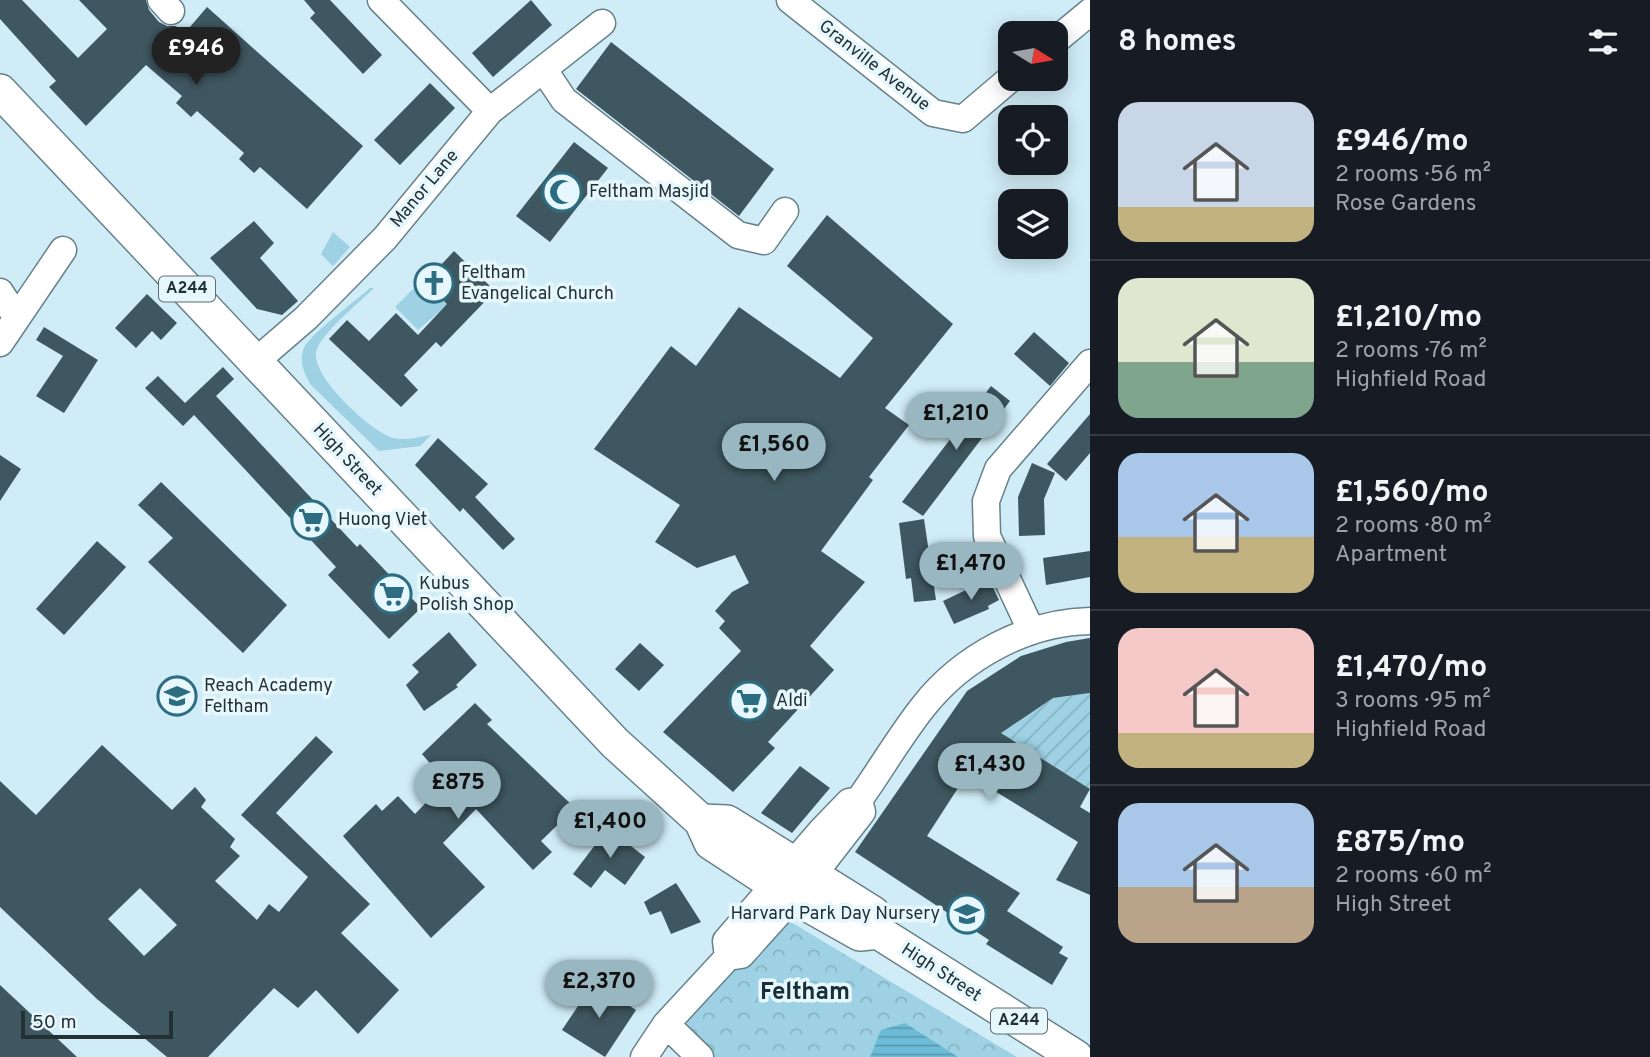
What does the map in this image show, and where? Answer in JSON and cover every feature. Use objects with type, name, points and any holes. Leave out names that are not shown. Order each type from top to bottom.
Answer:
[{"type":"main road","name":"High Street","points":[[0,91],[615,743],[701,821],[727,822],[793,880],[873,913],[878,932],[1076,1057]]},
{"type":"street","points":[[381,0],[490,111]]},
{"type":"street","name":"Granville Avenue","points":[[790,0],[933,113],[963,119],[998,89]]},
{"type":"street","points":[[1068,30],[1090,12]]},
{"type":"street","name":"Manor Lane","points":[[255,362],[306,318],[385,238],[490,111],[544,71],[601,23]]},
{"type":"street","points":[[544,71],[564,100],[738,235],[764,242],[785,211]]},
{"type":"street","points":[[0,343],[63,250]]},
{"type":"street","points":[[0,292],[17,318]]},
{"type":"street","points":[[1031,630],[987,536],[986,501],[998,469],[1090,363]]},
{"type":"street","points":[[644,1057],[666,1024],[728,957],[741,955],[793,880],[862,812],[859,800],[925,704],[955,674],[1031,630],[1090,621]]},
{"type":"street","points":[[666,1024],[700,1057]]},
{"type":"green space","points":[[333,232],[350,247],[333,266],[321,254]]},
{"type":"green space","points":[[422,280],[448,304],[418,330],[395,307]]},
{"type":"green space","points":[[370,288],[374,288],[325,336],[316,352],[317,363],[333,389],[345,402],[383,433],[402,439],[431,435],[420,446],[379,451],[311,385],[303,368],[302,353],[308,342]]},
{"type":"green space","points":[[1090,693],[1090,789],[1014,741],[998,735],[1053,698]]},
{"type":"green space","points":[[784,918],[1017,1057],[714,1057],[681,1027]]},
{"type":"shaded area","points":[[905,1023],[958,1057],[870,1057],[881,1030]]},
{"type":"building","points":[[0,0],[22,0],[78,58],[107,29],[79,0],[146,0],[149,10],[159,22],[176,26],[184,34],[207,7],[363,146],[307,209],[260,167],[254,173],[239,159],[244,153],[197,111],[191,117],[176,103],[182,96],[146,65],[86,126],[49,87],[56,81],[0,19]]},
{"type":"building","points":[[304,0],[330,0],[382,55],[363,74],[310,18],[315,13]]},
{"type":"building","points":[[531,0],[552,25],[493,77],[472,53]]},
{"type":"building","points":[[611,42],[774,169],[739,216],[576,89]]},
{"type":"building","points":[[430,83],[455,108],[400,165],[374,140]]},
{"type":"building","name":"Feltham Masjid","points":[[574,142],[608,168],[550,242],[516,216]]},
{"type":"building","points":[[827,215],[953,324],[885,408],[909,425],[869,477],[873,480],[821,551],[865,582],[810,646],[834,670],[768,742],[775,748],[733,792],[663,732],[741,651],[719,628],[725,621],[715,611],[732,592],[749,583],[735,555],[697,568],[655,542],[680,505],[594,449],[671,346],[696,366],[739,307],[840,378],[873,338],[787,266]]},
{"type":"building","points":[[254,221],[274,243],[260,258],[298,301],[282,315],[257,309],[210,258]]},
{"type":"building","points":[[454,251],[495,291],[441,347],[436,342],[404,375],[418,390],[401,407],[329,339],[347,320],[369,341],[396,313],[418,335],[447,304],[425,282]]},
{"type":"building","points":[[147,294],[177,323],[161,340],[152,331],[136,348],[115,328]]},
{"type":"building","points":[[44,327],[98,360],[64,413],[36,396],[63,356],[36,340]]},
{"type":"building","points":[[1034,332],[1069,363],[1050,386],[1014,354]]},
{"type":"building","points":[[223,367],[234,379],[216,396],[357,547],[360,544],[421,608],[389,639],[328,575],[336,567],[194,415],[183,426],[145,388],[158,376],[185,403]]},
{"type":"building","points":[[991,386],[1010,401],[923,516],[902,502]]},
{"type":"building","points":[[1090,414],[1090,453],[1066,481],[1047,464]]},
{"type":"building","points":[[438,438],[488,484],[475,497],[515,539],[503,550],[463,508],[460,512],[415,465]]},
{"type":"building","points":[[0,455],[21,469],[0,501]]},
{"type":"building","points":[[1032,463],[1055,473],[1044,499],[1045,535],[1019,536],[1018,497]]},
{"type":"building","points":[[161,482],[287,605],[243,653],[148,562],[173,538],[138,505]]},
{"type":"building","points":[[924,519],[936,600],[914,602],[911,578],[906,579],[899,523]]},
{"type":"building","points":[[97,541],[126,567],[64,635],[36,609]]},
{"type":"building","points":[[1090,551],[1090,577],[1046,585],[1043,558]]},
{"type":"building","points":[[989,579],[999,600],[988,606],[989,609],[954,624],[943,601]]},
{"type":"building","points":[[449,632],[477,665],[456,685],[458,687],[424,711],[406,685],[419,672],[412,665]]},
{"type":"building","points":[[1090,638],[1090,693],[1053,698],[1001,733],[1090,789],[1080,807],[1090,813],[1090,895],[1056,880],[1078,842],[967,774],[927,836],[1020,893],[1007,911],[1063,947],[1059,953],[1068,958],[1052,985],[986,944],[989,940],[855,852],[967,691],[1021,656],[1066,642]]},
{"type":"building","points":[[640,643],[664,665],[639,691],[615,669]]},
{"type":"building","points":[[475,703],[492,720],[487,724],[575,808],[541,841],[552,852],[533,870],[476,809],[443,843],[485,887],[431,938],[343,836],[376,804],[382,811],[398,796],[415,814],[446,782],[422,754]]},
{"type":"building","points":[[316,736],[333,752],[276,813],[370,904],[341,933],[399,990],[358,1034],[316,990],[298,1008],[274,988],[208,1057],[167,1057],[97,999],[0,907],[0,781],[36,815],[102,745],[172,810],[195,787],[206,800],[201,807],[235,839],[230,847],[240,856],[215,881],[257,920],[269,904],[279,912],[308,877],[241,815]],"holes":[[[140,888],[177,925],[144,956],[108,919]]]},
{"type":"building","points":[[800,766],[830,788],[792,833],[761,813]]},
{"type":"building","points":[[608,828],[645,857],[625,885],[605,870],[591,888],[573,874]]},
{"type":"building","points":[[676,883],[701,922],[671,934],[661,911],[650,915],[644,902]]},
{"type":"building","points":[[594,982],[636,1010],[605,1057],[562,1030]]},
{"type":"building","points":[[0,985],[77,1057],[0,1057]]},
{"type":"place","name":"Feltham Masjid","points":[[562,192]]},
{"type":"place","name":"Feltham Evangelical Church","points":[[434,283]]},
{"type":"place","name":"Huong Viet","points":[[311,520]]},
{"type":"place","name":"Kubus Polish Shop","points":[[392,594]]},
{"type":"place","name":"Reach Academy Feltham","points":[[177,696]]},
{"type":"place","name":"Aldi","points":[[749,701]]},
{"type":"place","name":"Harvard Park Day Nursery","points":[[967,914]]},
{"type":"district","name":"Feltham","points":[[805,993]]}]
